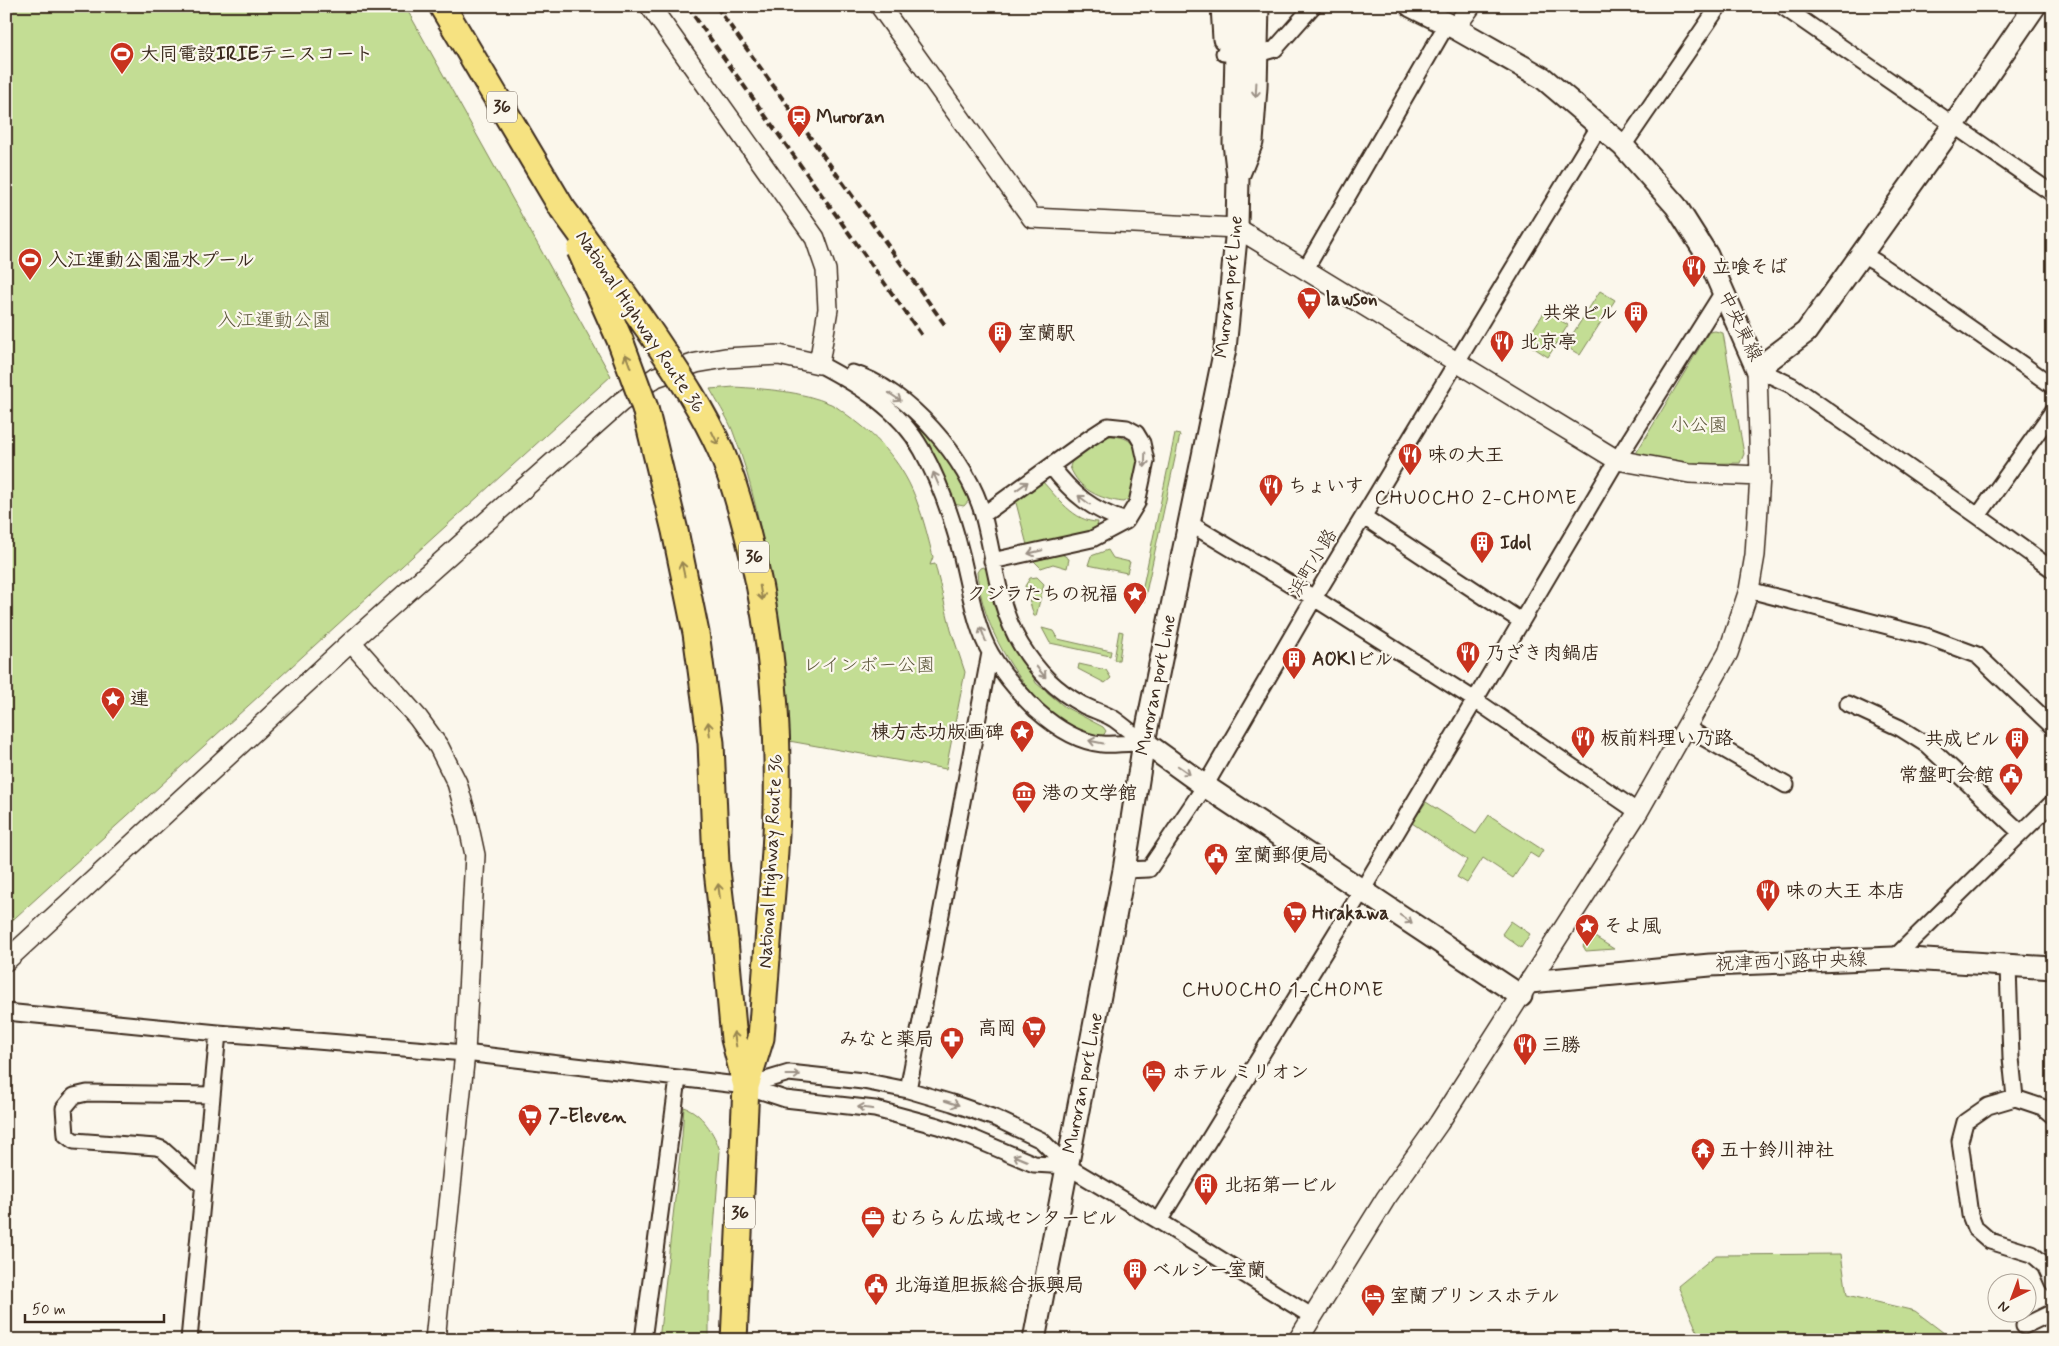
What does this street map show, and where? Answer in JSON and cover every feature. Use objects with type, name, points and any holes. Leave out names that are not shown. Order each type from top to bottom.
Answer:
[{"type":"highway","name":"National Highway Route 36","points":[[442,6],[562,208],[604,265],[684,382],[722,452],[741,508],[757,569],[768,633],[777,762],[777,810],[761,1038],[746,1086],[734,1340]]},
{"type":"highway","name":"National Highway Route 36","points":[[562,208],[620,340],[645,408],[675,531],[696,633],[710,743],[716,862],[734,1039],[746,1086]]},
{"type":"main road","name":"Muroran port Line","points":[[1034,1340],[1124,870],[1144,742],[1224,349],[1238,228],[1238,177],[1252,142],[1239,53],[1224,21],[1222,6]]},
{"type":"main road","points":[[1237,6],[1239,53]]},
{"type":"main road","name":"Muroran port Line","points":[[1238,177],[1224,142],[1239,53],[1258,6]]},
{"type":"main road","name":"中央東線","points":[[1411,6],[1451,26],[1543,78],[1623,146],[1676,206],[1707,255],[1757,369],[1806,332],[1953,126],[2035,6]]},
{"type":"main road","points":[[1144,742],[1205,786],[1362,889],[1525,989]]},
{"type":"main road","name":"祝津西小路中央線","points":[[1525,989],[1710,965],[1894,958],[2053,968]]},
{"type":"street","points":[[650,6],[815,238],[826,270],[828,309],[819,364]]},
{"type":"street","points":[[880,6],[1032,218],[1238,228],[1617,460],[1688,473],[1760,476]]},
{"type":"street","points":[[1239,53],[1275,49],[1313,6]]},
{"type":"street","points":[[1305,270],[1451,26],[1471,6]]},
{"type":"street","points":[[1623,146],[1719,6]]},
{"type":"street","points":[[1782,6],[2053,194]]},
{"type":"street","name":"浜町小路","points":[[1124,870],[1149,869],[1205,786],[1314,598],[1458,363],[1600,125]]},
{"type":"street","points":[[1862,254],[2053,386]]},
{"type":"street","points":[[1159,1221],[1362,889],[1617,460],[1723,292]]},
{"type":"street","points":[[6,960],[351,642],[621,402],[656,377],[696,363],[724,358],[779,355],[859,375],[909,406],[928,423],[963,468],[975,492],[983,515],[998,586],[1012,626],[1020,643],[1040,673],[1056,688],[1083,705],[1113,719],[1144,742]]},
{"type":"street","points":[[819,364],[854,383],[887,408],[905,426],[921,449],[936,478],[956,537],[972,606],[990,654],[1025,699],[1054,725],[1088,741],[1103,744],[1144,742]]},
{"type":"street","points":[[1298,1340],[1386,1198],[1439,1123],[1638,812],[1728,653],[1749,590],[1755,555],[1760,476],[1757,369],[1791,385],[2053,570]]},
{"type":"street","points":[[1978,516],[2053,412]]},
{"type":"street","points":[[983,515],[1108,426],[1127,428],[1136,434],[1142,442],[1146,461],[1137,503],[1126,521],[1092,539],[992,561]]},
{"type":"street","points":[[1051,466],[1065,484],[1083,501],[1098,510],[1126,521]]},
{"type":"street","points":[[1364,517],[1521,622]]},
{"type":"street","points":[[1189,523],[1314,598],[1475,700],[1638,812]]},
{"type":"street","points":[[1749,590],[1926,636],[1977,655],[2053,727]]},
{"type":"street","points":[[351,642],[418,718],[439,748],[456,783],[467,818],[474,855],[465,1054],[435,1340]]},
{"type":"street","points":[[908,1090],[990,654]]},
{"type":"street","points":[[1848,704],[1900,728],[1927,745],[2022,833]]},
{"type":"street","points":[[1685,726],[1786,785]]},
{"type":"street","points":[[1894,958],[2053,802]]},
{"type":"street","points":[[2008,966],[2011,1058],[2015,1098]]},
{"type":"street","points":[[6,1012],[218,1033],[465,1054],[746,1086],[785,1099],[876,1110],[938,1126],[1034,1164],[1067,1166]]},
{"type":"street","points":[[189,1340],[218,1033]]},
{"type":"street","points":[[746,1086],[789,1073],[863,1081],[908,1090],[969,1109],[1041,1140],[1067,1166],[1159,1221],[1313,1318]]},
{"type":"street","points":[[643,1340],[678,1079]]},
{"type":"street","points":[[203,1186],[162,1149],[74,1141],[66,1135],[64,1108],[74,1096],[87,1093],[212,1096]]},
{"type":"street","points":[[2053,1116],[2042,1107],[2015,1098],[1988,1106],[1965,1122],[1960,1140],[1970,1215],[1975,1228],[1990,1242],[2032,1254],[2045,1265],[2053,1283]]},
{"type":"street","points":[[2024,1326],[2053,1312]]},
{"type":"green space","name":"入江運動公園","points":[[6,6],[405,6],[611,376],[6,926]]},
{"type":"green space","points":[[1600,291],[1615,300],[1580,355],[1565,346]]},
{"type":"green space","points":[[1545,311],[1568,325],[1548,357],[1525,342]]},
{"type":"green space","name":"小公園","points":[[1709,332],[1723,333],[1744,454],[1740,463],[1666,464],[1635,455]]},
{"type":"green space","name":"レインボー公園","points":[[734,387],[796,393],[834,405],[861,425],[881,444],[906,477],[924,522],[933,557],[930,565],[935,564],[951,630],[965,672],[946,769],[789,741],[770,583],[755,504],[745,466],[732,429],[710,389]]},
{"type":"green space","points":[[913,425],[916,425],[946,454],[970,499],[964,506],[953,504]]},
{"type":"green space","points":[[1175,434],[1180,435],[1144,602],[1140,600]]},
{"type":"green space","points":[[1103,437],[1121,437],[1130,442],[1135,448],[1137,467],[1135,477],[1130,498],[1123,502],[1098,496],[1091,492],[1079,482],[1070,467],[1079,454]]},
{"type":"green space","points":[[1042,481],[1067,508],[1081,518],[1098,522],[1097,527],[1094,530],[1027,545],[1015,499]]},
{"type":"green space","points":[[1108,550],[1113,558],[1130,562],[1127,573],[1088,565],[1091,556]]},
{"type":"green space","points":[[1062,554],[1069,559],[1067,568],[1053,564],[1041,568],[1034,561]]},
{"type":"green space","points":[[983,567],[987,570],[995,601],[1036,683],[1065,707],[1103,727],[1106,731],[1103,736],[1100,738],[1067,724],[1058,718],[1028,688],[1015,671],[994,633],[986,613],[977,572]]},
{"type":"green space","points":[[1037,577],[1044,584],[1036,616],[1034,616],[1025,586],[1030,578]]},
{"type":"green space","points":[[1042,628],[1053,631],[1058,639],[1111,651],[1110,656],[1050,643]]},
{"type":"green space","points":[[1119,631],[1123,632],[1119,660],[1114,660]]},
{"type":"green space","points":[[1079,664],[1106,670],[1111,678],[1105,683],[1078,669]]},
{"type":"green space","points":[[1426,802],[1476,834],[1489,815],[1543,850],[1538,858],[1530,853],[1513,878],[1483,858],[1467,883],[1457,877],[1467,860],[1412,823]]},
{"type":"green space","points":[[1511,921],[1530,934],[1521,948],[1502,934]]},
{"type":"green space","points":[[1590,934],[1614,949],[1586,951],[1583,946]]},
{"type":"green space","points":[[684,1107],[702,1119],[715,1138],[720,1151],[709,1295],[709,1340],[659,1340],[682,1137]]},
{"type":"green space","points":[[1841,1254],[1847,1295],[1915,1311],[1944,1333],[1957,1340],[1701,1340],[1678,1286],[1716,1255]]},
{"type":"railway","points":[[687,6],[923,337]]},
{"type":"railway","points":[[716,6],[945,325]]},
{"type":"place","name":"大同電設IRIEテニスコート","points":[[122,75]]},
{"type":"place","name":"Muroran","points":[[799,138]]},
{"type":"place","name":"入江運動公園温水プール","points":[[30,281]]},
{"type":"place","name":"立喰そば","points":[[1694,288]]},
{"type":"place","name":"lawson","points":[[1309,320]]},
{"type":"place","name":"共栄ビル","points":[[1636,334]]},
{"type":"place","name":"室蘭駅","points":[[1000,354]]},
{"type":"place","name":"北京亭","points":[[1502,363]]},
{"type":"place","name":"味の大王","points":[[1410,476]]},
{"type":"place","name":"ちょいす","points":[[1271,507]]},
{"type":"place","name":"Idol","points":[[1482,564]]},
{"type":"place","name":"クジラたちの祝福","points":[[1135,615]]},
{"type":"place","name":"乃ざき肉鍋店","points":[[1468,674]]},
{"type":"place","name":"AOKIビル","points":[[1294,680]]},
{"type":"place","name":"連","points":[[113,720]]},
{"type":"place","name":"棟方志功版画碑","points":[[1022,753]]},
{"type":"place","name":"板前料理い乃路","points":[[1583,759]]},
{"type":"place","name":"共成ビル","points":[[2017,760]]},
{"type":"place","name":"常盤町会館","points":[[2011,796]]},
{"type":"place","name":"港の文学館","points":[[1024,814]]},
{"type":"place","name":"室蘭郵便局","points":[[1216,876]]},
{"type":"place","name":"味の大王 本店","points":[[1768,912]]},
{"type":"place","name":"Hirakawa","points":[[1295,934]]},
{"type":"place","name":"そよ風","points":[[1587,947]]},
{"type":"place","name":"高岡","points":[[1034,1049]]},
{"type":"place","name":"みなと薬局","points":[[952,1060]]},
{"type":"place","name":"三勝","points":[[1525,1066]]},
{"type":"place","name":"ホテル ミリオン","points":[[1154,1093]]},
{"type":"place","name":"7-Eleven","points":[[530,1137]]},
{"type":"place","name":"五十鈴川神社","points":[[1703,1171]]},
{"type":"place","name":"北拓第一ビル","points":[[1206,1206]]},
{"type":"place","name":"むろらん広域センタービル","points":[[873,1239]]},
{"type":"place","name":"ベルシー室蘭","points":[[1135,1291]]},
{"type":"place","name":"北海道胆振総合振興局","points":[[876,1306]]},
{"type":"place","name":"室蘭プリンスホテル","points":[[1373,1317]]},
{"type":"district","name":"CHUOCHO 2-CHOME","points":[[1476,498]]},
{"type":"district","name":"CHUOCHO 1-CHOME","points":[[1283,990]]}]
